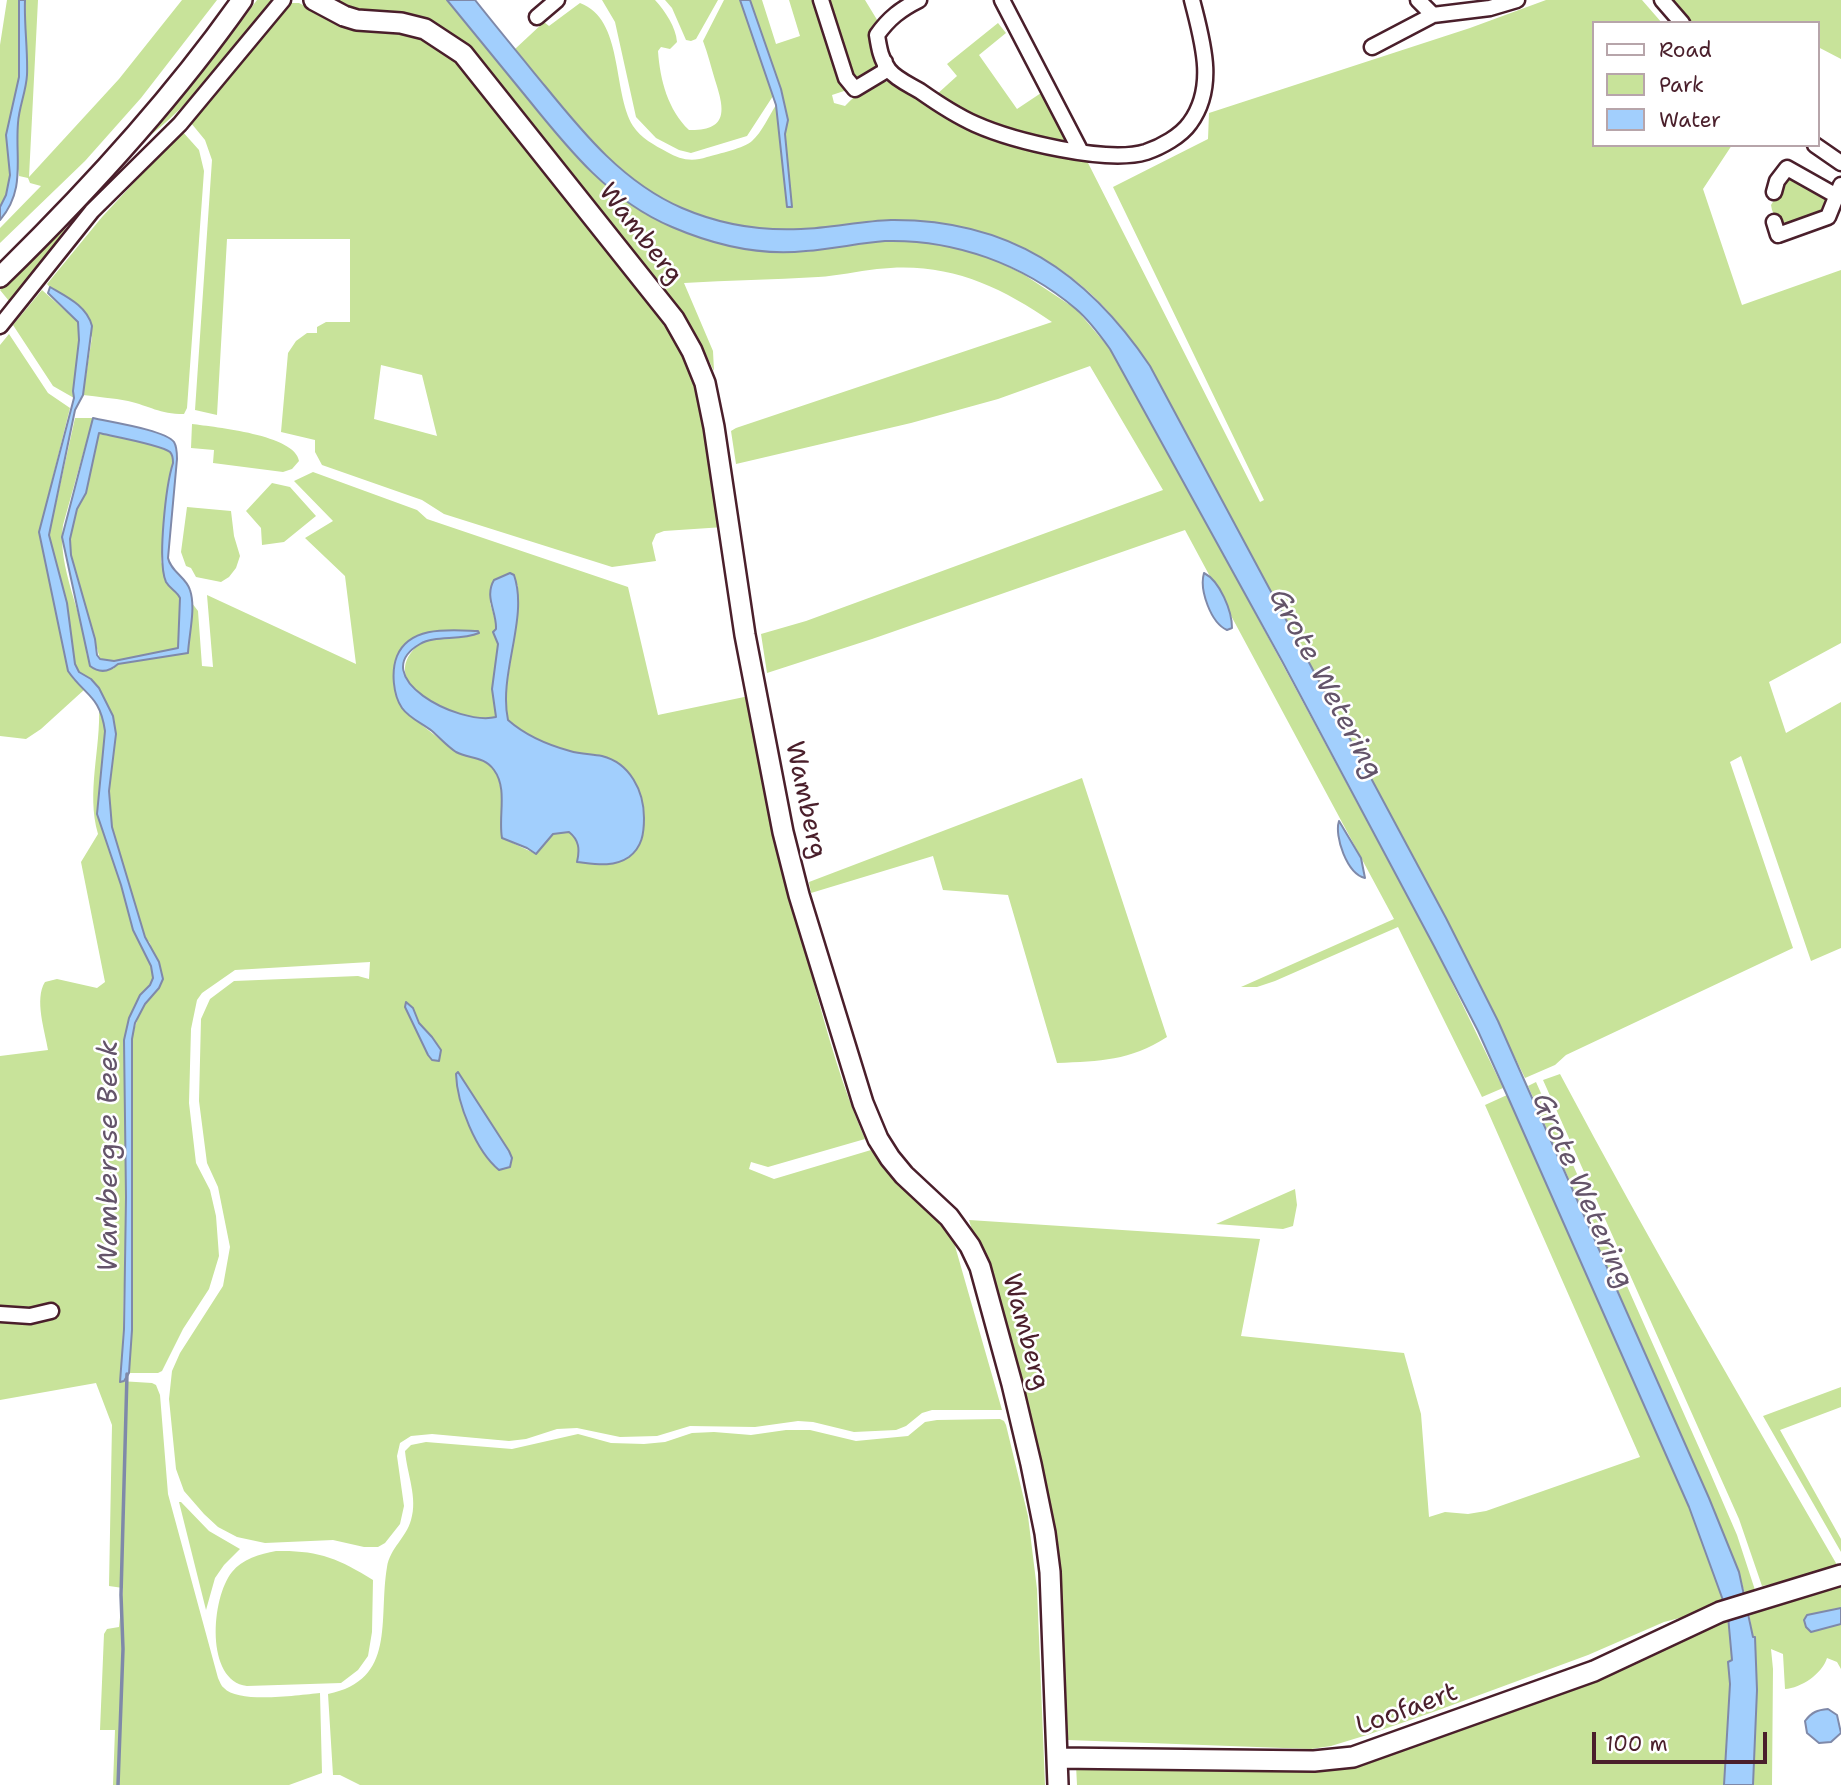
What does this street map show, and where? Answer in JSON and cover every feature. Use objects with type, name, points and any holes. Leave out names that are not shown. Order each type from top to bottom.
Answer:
[{"type":"street","points":[[0,277],[61,218],[133,141],[242,0]]},
{"type":"street","points":[[0,326],[92,211],[180,124],[284,0]]},
{"type":"street","name":"Wamberg","points":[[314,0],[357,20],[401,23],[425,29],[463,54],[674,319],[692,351],[705,383],[714,427],[740,608],[783,832],[799,895],[859,1090],[878,1139],[890,1158],[904,1175],[950,1217],[971,1246],[980,1268],[1012,1384],[1031,1464],[1048,1559],[1053,1604],[1057,1752]]},
{"type":"street","points":[[537,17],[557,0]]},
{"type":"street","points":[[821,0],[846,78],[855,89],[885,72],[885,62]]},
{"type":"street","points":[[919,0],[899,10],[877,35],[880,52],[890,71],[939,104],[976,124],[1028,142],[1105,156],[1146,152],[1177,137],[1191,123],[1205,92],[1205,50],[1192,0]]},
{"type":"street","points":[[1002,0],[1081,152]]},
{"type":"street","points":[[1418,0],[1433,15]]},
{"type":"street","points":[[1372,47],[1433,15],[1490,8],[1517,0]]},
{"type":"street","points":[[1662,0],[1680,21]]},
{"type":"street","points":[[1818,147],[1841,163]]},
{"type":"street","points":[[1774,192],[1777,181],[1787,168],[1838,190],[1828,217],[1778,235],[1774,222]]},
{"type":"street","points":[[0,300],[10,312]]},
{"type":"street","points":[[0,1314],[30,1316],[51,1311]]},
{"type":"street","name":"Loofaert","points":[[1057,1752],[1314,1761],[1353,1757],[1594,1671],[1720,1612],[1841,1575]]},
{"type":"street","points":[[1057,1752],[1058,1785]]},
{"type":"green space","points":[[7,0],[19,0],[19,77],[6,135],[10,175],[6,195],[0,207],[0,45]]},
{"type":"green space","points":[[25,0],[38,0],[29,177],[119,79],[182,0],[217,0],[141,98],[85,161],[0,243],[0,228],[41,186],[19,176],[16,153],[18,117],[27,76]]},
{"type":"green space","points":[[257,0],[272,0],[195,94],[141,143],[209,64]]},
{"type":"green space","points":[[317,0],[447,0],[570,150],[645,214],[697,236],[748,250],[805,252],[884,241],[918,242],[957,248],[986,256],[1023,274],[1076,309],[1110,349],[1128,377],[1434,946],[1503,1088],[1482,1097],[1398,927],[1275,981],[1257,987],[1241,987],[1394,919],[1185,530],[767,673],[761,634],[806,621],[1163,490],[1090,366],[998,399],[911,423],[736,464],[731,431],[736,428],[1052,322],[990,286],[948,272],[925,269],[902,267],[833,276],[684,283],[713,351],[714,371],[693,329],[649,270],[455,38],[370,18]]},
{"type":"green space","points":[[602,0],[655,0],[666,14],[675,31],[677,42],[670,49],[661,47],[658,51],[661,73],[670,104],[689,130],[712,127],[721,116],[722,108],[703,41],[724,0],[740,0],[773,96],[747,136],[691,153],[656,138],[636,117],[615,22]]},
{"type":"green space","points":[[665,0],[718,0],[696,39],[691,41],[686,40],[672,8]]},
{"type":"green space","points":[[750,0],[762,0],[776,44],[800,36],[789,0],[865,0],[879,23],[883,69],[847,90],[832,95],[834,103],[845,106],[866,89],[892,81],[937,107],[1086,159],[1260,502],[1264,500],[1113,187],[1208,139],[1209,113],[1470,28],[1546,0],[1642,0],[1660,21],[1592,21],[1592,147],[1731,147],[1703,189],[1742,305],[1841,270],[1841,643],[1769,682],[1786,733],[1841,702],[1841,948],[1811,961],[1741,756],[1730,762],[1793,948],[1566,1055],[1555,1065],[1525,1078],[1446,918],[1150,366],[1116,320],[1097,300],[1078,282],[1033,254],[1007,242],[957,228],[890,220],[801,230],[771,229],[725,222],[682,208],[632,178],[610,159],[570,117],[515,49],[544,22],[549,26],[580,3],[594,11],[611,40],[626,111],[633,126],[648,141],[682,158],[702,159],[749,144],[776,105],[787,207],[792,206],[785,134],[788,120],[781,89]]},
{"type":"green space","points":[[1667,0],[1841,0],[1841,59],[1820,48],[1820,21],[1685,21]]},
{"type":"green space","points":[[291,3],[299,3],[331,19],[408,30],[443,45],[631,267],[698,375],[724,527],[664,531],[656,534],[652,543],[656,561],[612,567],[444,514],[422,500],[322,465],[315,452],[315,440],[281,432],[288,353],[296,341],[307,333],[317,333],[317,327],[326,322],[350,322],[350,239],[227,239],[217,415],[195,410],[212,160],[205,140],[191,123]],"holes":[[[381,365],[422,375],[437,436],[374,419]]]},
{"type":"green space","points":[[998,23],[1006,33],[979,55],[1017,109],[1041,93],[1072,145],[996,127],[935,96],[957,76],[947,64]]},
{"type":"green space","points":[[182,131],[199,150],[204,171],[187,408],[184,414],[175,414],[128,401],[83,395],[92,337],[47,284],[102,217]]},
{"type":"green space","points":[[1790,175],[1830,198],[1818,214],[1802,222],[1782,222],[1773,213],[1771,205]]},
{"type":"green space","points":[[78,209],[58,240],[9,301],[0,290]]},
{"type":"green space","points":[[42,290],[78,322],[74,398],[53,386],[13,325]]},
{"type":"green space","points":[[9,334],[48,393],[70,408],[39,532],[68,671],[85,689],[26,739],[0,736],[0,345]]},
{"type":"green space","points":[[75,418],[93,418],[63,525],[62,541],[67,574],[87,656],[113,669],[118,664],[188,653],[192,603],[198,611],[202,666],[213,667],[207,595],[356,664],[345,576],[305,538],[333,521],[294,481],[313,472],[417,510],[427,519],[628,587],[658,715],[749,696],[768,802],[793,907],[823,1018],[865,1139],[768,1167],[751,1162],[749,1169],[774,1179],[871,1150],[896,1183],[943,1223],[953,1239],[1002,1410],[932,1410],[922,1413],[906,1426],[896,1430],[854,1432],[798,1421],[755,1427],[690,1426],[657,1436],[620,1437],[577,1428],[557,1429],[526,1439],[509,1441],[432,1434],[411,1436],[400,1443],[397,1456],[404,1506],[400,1524],[385,1543],[378,1547],[364,1547],[333,1540],[265,1543],[237,1537],[218,1527],[184,1491],[176,1469],[169,1399],[172,1371],[180,1353],[223,1286],[230,1247],[218,1187],[207,1163],[199,1101],[201,1019],[210,999],[234,981],[358,976],[369,979],[370,962],[235,970],[202,993],[197,1000],[191,1029],[189,1103],[196,1163],[210,1190],[216,1216],[219,1256],[209,1289],[183,1329],[162,1371],[129,1373],[132,1330],[132,1039],[141,1011],[159,988],[150,943],[145,937],[112,827],[109,791],[116,734],[91,679],[79,672],[75,664],[67,603],[49,535]],"holes":[[[518,585],[514,639],[505,698],[508,720],[545,743],[612,760],[627,771],[640,793],[609,865],[577,861],[578,845],[569,832],[553,834],[536,854],[502,838],[502,795],[498,777],[493,769],[482,760],[451,748],[404,711],[400,650],[408,642],[427,633],[479,632],[423,642],[406,662],[406,676],[414,689],[428,700],[445,709],[481,718],[496,717],[492,689],[498,644],[490,603]]]},
{"type":"green space","points":[[192,424],[235,430],[270,439],[294,452],[299,461],[292,469],[283,472],[213,463],[214,450],[191,448]]},
{"type":"green space","points":[[98,432],[157,446],[170,452],[172,456],[161,562],[180,598],[178,648],[114,661],[100,659],[71,555],[70,539],[77,509],[86,493]]},
{"type":"green space","points":[[272,483],[290,487],[316,516],[284,542],[262,545],[261,528],[246,511]]},
{"type":"green space","points":[[187,507],[231,511],[240,556],[236,568],[221,582],[196,577],[191,568],[186,566],[181,552]]},
{"type":"green space","points":[[99,706],[105,731],[97,814],[133,930],[151,966],[153,978],[140,995],[129,1018],[120,1381],[152,1383],[156,1385],[160,1395],[168,1494],[221,1685],[231,1693],[242,1696],[284,1697],[320,1693],[322,1773],[289,1785],[113,1785],[115,1730],[100,1730],[104,1634],[107,1629],[119,1627],[123,1588],[109,1586],[112,1425],[96,1383],[0,1400],[0,1320],[11,1314],[0,1313],[0,1056],[48,1050],[40,1006],[45,982],[57,979],[97,988],[105,982],[81,862],[98,834],[93,802]]},
{"type":"green space","points":[[1082,778],[1167,1037],[1140,1051],[1101,1060],[1057,1063],[1008,895],[943,890],[933,856],[811,893],[809,882]]},
{"type":"green space","points":[[1560,1074],[1663,1262],[1840,1570],[1762,1586],[1739,1519],[1543,1080]]},
{"type":"green space","points":[[1536,1082],[1737,1535],[1755,1590],[1745,1595],[1739,1572],[1709,1498],[1528,1086]]},
{"type":"green space","points":[[1507,1095],[1689,1507],[1724,1603],[1703,1612],[1664,1622],[1588,1655],[1436,1711],[1331,1746],[1311,1749],[1068,1740],[1055,1554],[1002,1327],[969,1220],[1260,1239],[1241,1336],[1404,1353],[1421,1414],[1429,1517],[1445,1512],[1468,1514],[1486,1511],[1640,1457],[1485,1105]]},
{"type":"green space","points":[[1295,1189],[1297,1205],[1293,1226],[1283,1229],[1216,1224]]},
{"type":"green space","points":[[1841,1387],[1841,1407],[1780,1430],[1841,1539],[1841,1552],[1763,1416]]},
{"type":"green space","points":[[1000,1419],[1006,1425],[1028,1516],[1037,1589],[1045,1785],[360,1785],[340,1775],[333,1775],[328,1694],[350,1687],[365,1676],[375,1662],[383,1627],[387,1567],[409,1526],[413,1512],[413,1495],[405,1451],[411,1445],[426,1442],[512,1449],[578,1434],[611,1443],[644,1444],[665,1442],[692,1433],[751,1435],[786,1430],[810,1430],[856,1441],[908,1436],[925,1422],[937,1420]]},
{"type":"green space","points":[[179,1502],[209,1531],[240,1549],[215,1578],[206,1610]]},
{"type":"green space","points":[[276,1551],[304,1552],[327,1557],[373,1580],[372,1632],[368,1656],[358,1670],[341,1683],[247,1686],[233,1681],[224,1670],[218,1655],[216,1618],[225,1584],[232,1572],[246,1560]]},
{"type":"green space","points":[[1841,1579],[1841,1608],[1833,1609],[1811,1632],[1841,1624],[1841,1669],[1837,1662],[1827,1658],[1821,1669],[1810,1679],[1785,1689],[1783,1654],[1771,1649],[1772,1785],[1753,1785],[1757,1690],[1755,1638],[1748,1606]]},
{"type":"green space","points":[[1728,1616],[1732,1660],[1728,1663],[1730,1684],[1724,1785],[1077,1785],[1076,1765],[1338,1769],[1555,1690]]},
{"type":"water","points":[[19,0],[25,0],[27,75],[18,123],[16,186],[8,209],[0,220],[0,207],[6,195],[10,175],[6,135],[19,77]]},
{"type":"water","points":[[447,0],[475,0],[590,139],[623,171],[661,198],[725,222],[771,229],[801,229],[891,220],[933,222],[972,229],[1008,241],[1041,257],[1071,278],[1099,303],[1126,333],[1150,366],[1446,918],[1498,1021],[1709,1498],[1739,1572],[1755,1637],[1757,1690],[1753,1785],[1724,1785],[1730,1684],[1728,1662],[1732,1660],[1728,1616],[1724,1603],[1689,1507],[1507,1095],[1478,1031],[1434,946],[1282,661],[1110,349],[1081,313],[1055,293],[1010,267],[962,250],[936,244],[885,241],[806,251],[772,252],[738,248],[704,239],[650,216],[610,189],[575,155]]},
{"type":"water","points":[[740,0],[750,0],[781,89],[788,120],[785,134],[792,207],[787,207],[776,105]]},
{"type":"water","points":[[50,287],[81,308],[92,326],[83,395],[75,410],[49,535],[67,603],[75,664],[79,672],[99,688],[113,716],[116,734],[109,791],[112,827],[145,937],[159,962],[163,979],[135,1023],[132,1039],[132,1330],[129,1373],[124,1381],[120,1382],[124,1329],[126,1197],[124,1040],[129,1018],[140,995],[153,978],[151,966],[133,930],[97,814],[105,731],[103,719],[96,703],[68,671],[39,532],[74,398],[79,340],[78,322],[48,293]]},
{"type":"water","points":[[93,418],[149,430],[174,442],[177,459],[168,558],[172,567],[188,585],[192,597],[188,653],[118,664],[104,671],[90,666],[62,537]],"holes":[[[99,433],[157,446],[172,454],[162,558],[166,582],[180,598],[178,648],[114,661],[100,659],[97,655],[71,555],[70,539],[77,509],[86,493]]]},
{"type":"water","points":[[510,573],[514,575],[518,592],[518,609],[507,684],[508,720],[545,743],[574,752],[602,756],[628,772],[641,798],[643,835],[633,853],[617,863],[577,862],[578,845],[569,832],[553,834],[536,854],[502,838],[502,794],[494,770],[481,760],[456,752],[408,715],[399,703],[394,669],[403,646],[421,634],[456,630],[478,631],[479,633],[464,637],[420,644],[406,657],[403,670],[410,684],[423,696],[441,706],[480,718],[496,717],[492,689],[498,644],[493,632],[496,623],[490,592],[494,580]]},
{"type":"water","points":[[1204,573],[1224,597],[1232,628],[1227,630],[1221,626],[1211,613],[1203,588]]},
{"type":"water","points":[[1339,821],[1361,858],[1365,878],[1353,870],[1343,854],[1338,836]]},
{"type":"water","points":[[406,1002],[413,1008],[419,1023],[441,1050],[439,1061],[432,1060],[428,1055],[405,1007]]},
{"type":"water","points":[[458,1072],[509,1151],[512,1158],[510,1167],[499,1170],[476,1139],[460,1099],[456,1074]]},
{"type":"water","points":[[1841,1608],[1841,1624],[1811,1632],[1806,1627],[1804,1620],[1807,1615]]},
{"type":"water","points":[[1828,1709],[1837,1715],[1841,1733],[1831,1742],[1819,1743],[1807,1733],[1805,1721],[1815,1712]]},
{"type":"waterway","name":"Wambergse Beek","points":[[118,1785],[127,1374]]},
{"type":"water label","name":"Grote Wetering","points":[[1325,684]]},
{"type":"water label","name":"Grote Wetering","points":[[1582,1191]]}]
